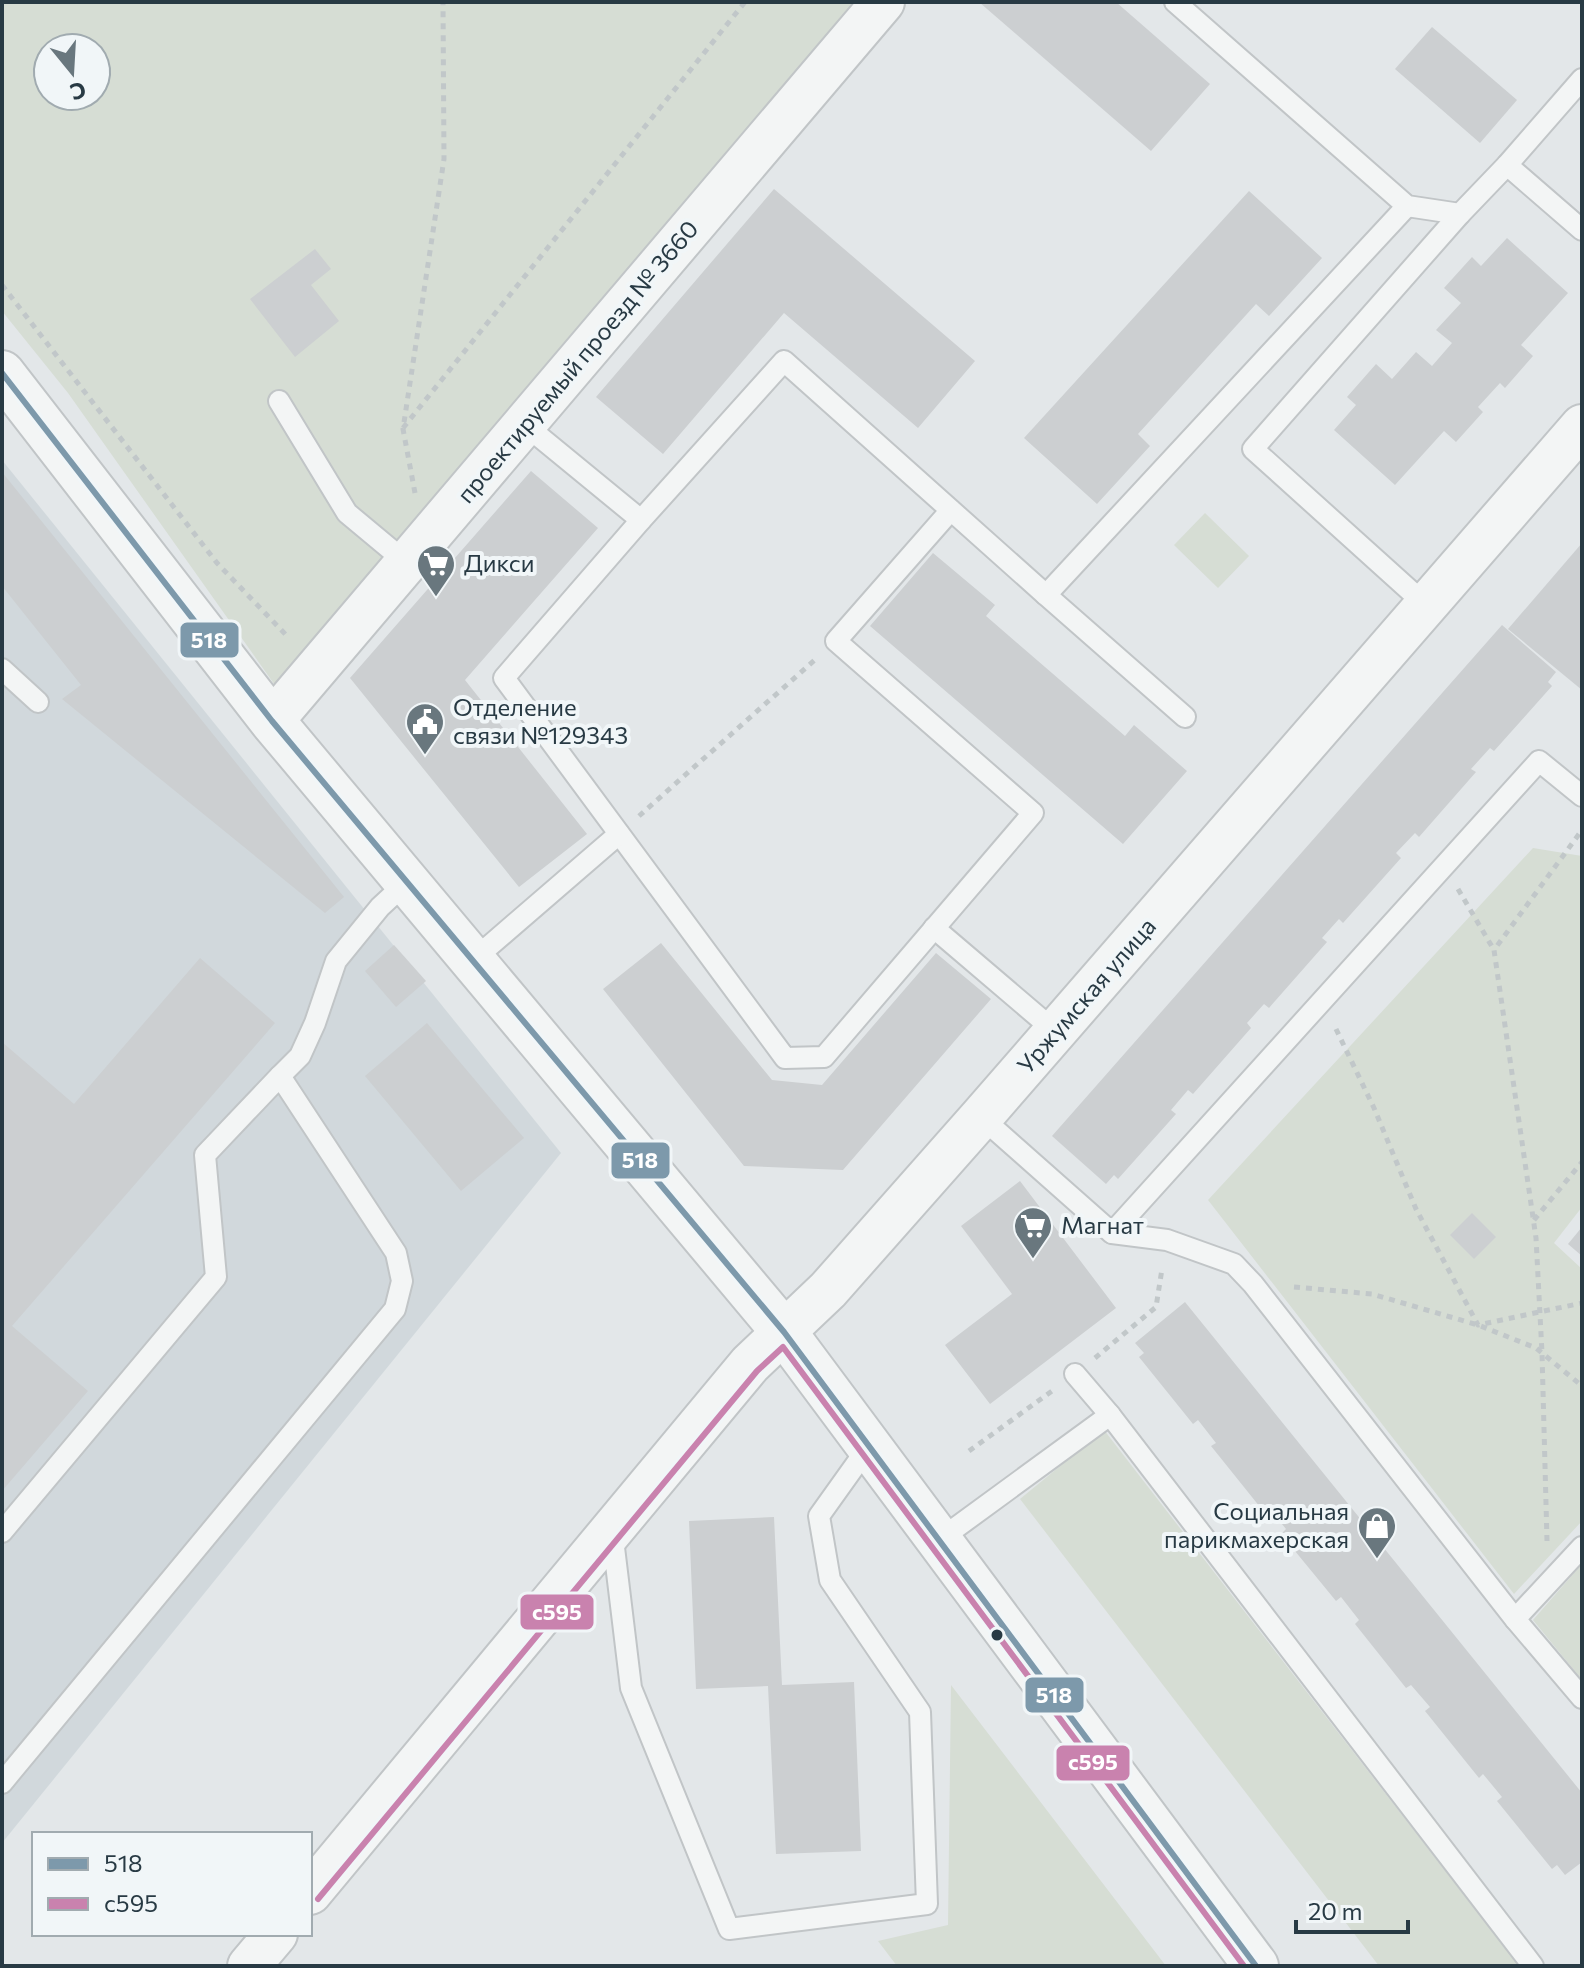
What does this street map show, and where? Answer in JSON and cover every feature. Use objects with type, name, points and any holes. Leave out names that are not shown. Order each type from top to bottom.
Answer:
[{"type":"street","name":"проектируемый проезд № 3660","points":[[272,721],[883,2]]},
{"type":"street","points":[[8,394],[272,721],[784,1332],[1256,1966]]},
{"type":"street","name":"Уржумская улица","points":[[312,1891],[750,1364],[828,1290],[1582,426]]},
{"type":"lane","points":[[1175,2],[1407,206],[1460,214]]},
{"type":"lane","points":[[1426,605],[1253,449],[1582,79]]},
{"type":"lane","points":[[1507,165],[1582,230]]},
{"type":"lane","points":[[1046,595],[1407,206]]},
{"type":"lane","points":[[951,510],[836,641],[1033,813],[824,1057],[785,1058],[504,678],[784,361],[1185,717]]},
{"type":"lane","points":[[279,401],[347,513],[407,563]]},
{"type":"lane","points":[[524,424],[641,520]]},
{"type":"lane","points":[[2,669],[38,702]]},
{"type":"lane","points":[[1112,1233],[1539,761],[1582,796]]},
{"type":"lane","points":[[473,960],[619,834]]},
{"type":"lane","points":[[2,1532],[216,1277],[205,1155],[300,1056],[336,961],[380,907],[407,882]]},
{"type":"lane","points":[[934,928],[1056,1032]]},
{"type":"lane","points":[[2,1783],[395,1309],[402,1281],[396,1253],[280,1076]]},
{"type":"lane","points":[[981,1117],[1112,1233],[1167,1240],[1234,1264],[1253,1284],[1515,1619],[1582,1698]]},
{"type":"lane","points":[[1075,1374],[1110,1415],[1533,1966]]},
{"type":"lane","points":[[939,1540],[1110,1415]]},
{"type":"lane","points":[[612,1531],[631,1688],[729,1929],[927,1904],[920,1712],[830,1580],[819,1516],[869,1446]]},
{"type":"lane","points":[[1515,1619],[1582,1547]]},
{"type":"path","points":[[434,531],[417,503],[403,429],[444,159],[443,2]]},
{"type":"path","points":[[403,429],[745,2]]},
{"type":"path","points":[[2,285],[217,563],[288,637]]},
{"type":"path","points":[[619,834],[836,641]]},
{"type":"path","points":[[1494,950],[1582,830]]},
{"type":"path","points":[[1445,865],[1494,950],[1533,1221],[1542,1353],[1547,1586]]},
{"type":"path","points":[[1323,1001],[1374,1108],[1416,1209],[1478,1325]]},
{"type":"path","points":[[1533,1221],[1582,1162]]},
{"type":"path","points":[[1253,1284],[1372,1294],[1478,1325],[1536,1348],[1582,1386]]},
{"type":"path","points":[[1478,1325],[1582,1303]]},
{"type":"shaded area","points":[[2,2],[863,2],[277,688],[68,393],[2,311]]},
{"type":"shaded area","points":[[2,460],[561,1153],[2,1843]]},
{"type":"shaded area","points":[[1205,513],[1249,556],[1218,588],[1174,545]]},
{"type":"shaded area","points":[[1533,848],[1582,856],[1582,1207],[1554,1243],[1582,1269],[1582,1521],[1514,1594],[1208,1200]]},
{"type":"shaded area","points":[[1104,1430],[1519,1966],[1379,1966],[1020,1499]]},
{"type":"shaded area","points":[[1582,1564],[1582,1680],[1533,1620]]},
{"type":"shaded area","points":[[951,1685],[1166,1966],[897,1966],[878,1941],[948,1925]]},
{"type":"building","points":[[979,2],[1116,2],[1210,84],[1151,151]]},
{"type":"building","points":[[1432,27],[1517,100],[1480,143],[1395,69]]},
{"type":"building","points":[[774,189],[975,361],[918,428],[784,313],[663,454],[596,397]]},
{"type":"building","points":[[1249,191],[1322,258],[1269,316],[1256,304],[1138,434],[1150,446],[1097,504],[1024,438]]},
{"type":"building","points":[[1507,238],[1568,293],[1521,345],[1533,356],[1505,388],[1500,383],[1478,407],[1483,412],[1456,442],[1444,431],[1395,485],[1334,430],[1356,405],[1347,397],[1376,364],[1392,379],[1416,352],[1432,366],[1452,343],[1436,330],[1461,303],[1444,288],[1472,257],[1481,266]]},
{"type":"building","points":[[315,249],[331,269],[311,285],[339,321],[295,357],[250,299]]},
{"type":"building","points":[[531,471],[598,528],[465,680],[587,834],[519,887],[350,678]]},
{"type":"building","points":[[2,472],[344,897],[325,913],[62,699],[81,685],[2,586]]},
{"type":"building","points":[[1582,543],[1582,690],[1508,629]]},
{"type":"building","points":[[933,553],[995,605],[986,616],[1125,736],[1134,725],[1187,771],[1123,844],[870,626]]},
{"type":"building","points":[[1502,625],[1556,672],[1548,682],[1552,686],[1494,751],[1490,748],[1471,769],[1476,772],[1419,837],[1415,833],[1396,853],[1401,858],[1343,923],[1339,919],[1322,938],[1327,942],[1269,1008],[1264,1004],[1247,1023],[1251,1028],[1193,1094],[1188,1090],[1171,1110],[1176,1114],[1118,1179],[1114,1175],[1106,1184],[1052,1136]]},
{"type":"building","points":[[661,943],[772,1080],[822,1085],[936,953],[991,999],[843,1170],[744,1166],[603,989]]},
{"type":"building","points":[[394,945],[426,981],[396,1007],[365,971]]},
{"type":"building","points":[[200,958],[275,1023],[12,1326],[88,1391],[2,1491],[2,1042],[74,1104]]},
{"type":"building","points":[[427,1023],[524,1138],[461,1191],[365,1076]]},
{"type":"building","name":"Магнат","points":[[1020,1181],[1116,1308],[990,1404],[945,1345],[1012,1294],[961,1226]]},
{"type":"building","points":[[1472,1213],[1496,1237],[1474,1259],[1450,1235]]},
{"type":"building","points":[[1582,1227],[1582,1256],[1568,1244]]},
{"type":"building","points":[[1185,1302],[1582,1793],[1582,1862],[1565,1875],[1557,1865],[1552,1869],[1497,1801],[1502,1797],[1483,1774],[1479,1778],[1425,1711],[1430,1707],[1411,1685],[1406,1688],[1355,1624],[1359,1620],[1341,1597],[1336,1601],[1281,1534],[1286,1529],[1269,1508],[1264,1512],[1211,1446],[1216,1443],[1198,1420],[1193,1424],[1139,1357],[1144,1353],[1135,1343]]},
{"type":"building","points":[[774,1517],[782,1685],[854,1682],[861,1851],[776,1854],[768,1686],[696,1689],[689,1521]]},
{"type":"transit line","name":"518","points":[[2,373],[272,721],[784,1332],[1256,1966]]},
{"type":"transit line","name":"с595","points":[[318,1899],[757,1371],[783,1347],[1244,1966]]},
{"type":"place","name":"Дикси","points":[[436,598]]},
{"type":"place","name":"Отделение связи №129343","points":[[425,756]]},
{"type":"place","name":"Магнат","points":[[1033,1260]]},
{"type":"place","name":"Социальная парикмахерская","points":[[1377,1560]]}]
